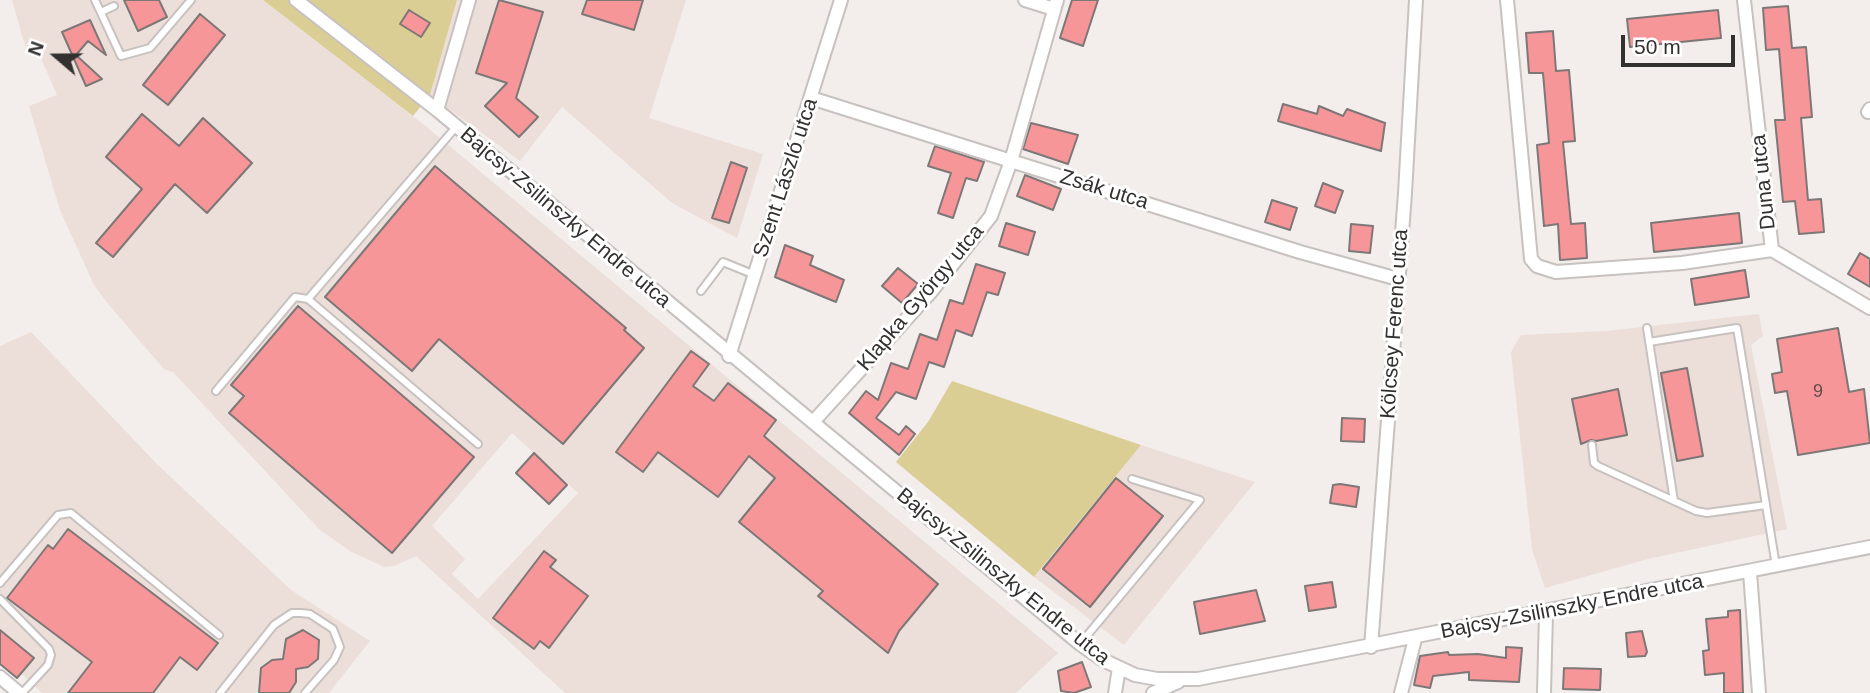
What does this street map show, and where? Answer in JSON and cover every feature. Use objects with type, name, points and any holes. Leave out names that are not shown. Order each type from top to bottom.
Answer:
[{"type":"street","name":"Bajcsy-Zsilinszky Endre utca","points":[[296,0],[437,110],[729,356],[813,422],[1080,644],[1135,675],[1181,680],[1371,647],[1870,547]]},
{"type":"street","points":[[437,110],[469,0]]},
{"type":"street","name":"Szent László utca","points":[[729,356],[841,0]]},
{"type":"street","points":[[1025,0],[1055,4]]},
{"type":"street","name":"Kölcsey Ferenc utca","points":[[1371,647],[1416,0]]},
{"type":"street","points":[[1507,0],[1531,258],[1537,266],[1556,272],[1682,262],[1772,250]]},
{"type":"street","name":"Duna utca","points":[[1744,0],[1772,250],[1870,308]]},
{"type":"street","name":"Klapka György utca","points":[[813,422],[930,293],[991,216],[1010,161],[1055,4]]},
{"type":"street","name":"Zsák utca","points":[[811,98],[1300,252],[1398,279]]},
{"type":"street","points":[[1750,572],[1759,693]]},
{"type":"street","points":[[1544,693],[1546,613]]},
{"type":"street","points":[[1401,693],[1415,639]]},
{"type":"street","points":[[1115,693],[1119,668]]},
{"type":"street","points":[[0,677],[20,693]]},
{"type":"street","points":[[1153,693],[1181,680]]},
{"type":"lane","points":[[95,0],[121,56],[150,48],[191,0]]},
{"type":"lane","points":[[101,12],[114,6]]},
{"type":"lane","points":[[308,299],[456,127]]},
{"type":"lane","points":[[701,291],[723,262],[755,275]]},
{"type":"lane","points":[[216,391],[295,297],[308,299],[478,444]]},
{"type":"lane","points":[[1647,328],[1674,501]]},
{"type":"lane","points":[[1649,342],[1737,328],[1776,566]]},
{"type":"lane","points":[[1592,445],[1594,463],[1598,467],[1707,513],[1766,505]]},
{"type":"lane","points":[[1080,644],[1200,500],[1132,479]]},
{"type":"lane","points":[[0,583],[58,515],[71,513],[219,635]]},
{"type":"lane","points":[[0,599],[49,649],[51,655],[48,665],[20,693]]},
{"type":"lane","points":[[220,693],[274,625],[292,613],[301,613],[310,614],[333,629],[340,647],[334,660],[305,693]]},
{"type":"shaded area","points":[[12,0],[263,0],[428,128],[1058,653],[1016,693],[565,693],[416,556],[394,566],[384,567],[350,551],[319,529],[173,372],[164,369],[108,304],[94,285],[60,210],[29,106],[57,95],[40,56],[26,49]],"holes":[[[512,433],[578,493],[478,599],[452,574],[465,559],[432,526]]]},
{"type":"shaded area","points":[[263,0],[457,0],[430,95],[413,116]]},
{"type":"shaded area","points":[[457,0],[686,0],[649,118],[763,154],[737,238],[672,203],[562,107],[520,161],[430,95]]},
{"type":"shaded area","points":[[1759,314],[1763,336],[1751,345],[1787,529],[1648,559],[1545,588],[1532,549],[1511,352],[1521,335],[1606,331]]},
{"type":"shaded area","points":[[31,332],[157,464],[291,590],[370,641],[329,693],[42,693],[22,674],[18,677],[0,662],[0,346]]},
{"type":"shaded area","points":[[952,381],[1141,445],[1034,577],[896,462],[928,422]]},
{"type":"shaded area","points":[[1141,445],[1255,482],[1124,645],[1034,577]]},
{"type":"building","points":[[124,0],[159,0],[167,17],[138,31]]},
{"type":"building","points":[[499,0],[543,12],[516,98],[538,117],[519,137],[485,106],[507,83],[476,73]]},
{"type":"building","points":[[587,0],[643,0],[634,30],[582,14]]},
{"type":"building","points":[[1072,0],[1098,0],[1083,46],[1060,38]]},
{"type":"building","points":[[1788,6],[1792,48],[1806,47],[1812,117],[1801,118],[1808,200],[1821,199],[1824,232],[1799,234],[1795,201],[1783,202],[1775,120],[1785,120],[1779,49],[1766,50],[1763,8]]},
{"type":"building","points":[[409,10],[430,23],[421,37],[400,24]]},
{"type":"building","points":[[1718,10],[1721,38],[1630,47],[1627,19]]},
{"type":"building","points":[[200,14],[225,35],[168,105],[143,85]]},
{"type":"building","points":[[90,20],[106,55],[88,41],[76,55],[102,79],[86,86],[62,32]]},
{"type":"building","points":[[1553,31],[1556,71],[1569,70],[1575,141],[1563,142],[1571,224],[1585,223],[1587,258],[1560,260],[1558,224],[1544,226],[1537,145],[1549,143],[1543,73],[1529,73],[1526,33]]},
{"type":"building","points":[[1283,104],[1317,114],[1319,106],[1343,116],[1347,109],[1385,123],[1381,151],[1278,121]]},
{"type":"building","points":[[142,114],[179,146],[203,118],[252,163],[207,213],[175,184],[113,257],[96,243],[142,189],[106,157]]},
{"type":"building","points":[[1031,123],[1078,135],[1068,164],[1023,149]]},
{"type":"building","points":[[935,146],[984,162],[977,181],[966,178],[953,218],[938,213],[951,173],[928,166]]},
{"type":"building","points":[[731,162],[747,168],[729,223],[712,218]]},
{"type":"building","points":[[435,166],[626,328],[624,330],[644,348],[563,444],[439,339],[412,371],[325,297]]},
{"type":"building","points":[[1025,175],[1061,189],[1053,210],[1017,196]]},
{"type":"building","points":[[1323,183],[1343,191],[1335,213],[1315,206]]},
{"type":"building","points":[[1272,200],[1297,208],[1290,230],[1265,222]]},
{"type":"building","points":[[1739,213],[1742,243],[1654,252],[1651,223]]},
{"type":"building","points":[[1006,223],[1035,232],[1028,255],[999,246]]},
{"type":"building","points":[[1351,224],[1373,226],[1370,253],[1349,251]]},
{"type":"building","points":[[785,245],[813,256],[810,265],[844,280],[836,302],[775,277]]},
{"type":"building","points":[[1860,253],[1870,259],[1870,287],[1848,274]]},
{"type":"building","points":[[976,264],[1005,273],[998,295],[987,292],[972,336],[956,330],[944,367],[929,362],[916,399],[896,392],[876,418],[899,435],[906,426],[915,434],[899,455],[849,413],[866,391],[878,400],[891,363],[908,369],[920,334],[937,340],[950,300],[963,304]]},
{"type":"building","points":[[898,268],[918,284],[902,303],[882,286]]},
{"type":"building","points":[[1745,270],[1749,297],[1695,305],[1691,279]]},
{"type":"building","points":[[298,306],[474,457],[392,553],[229,413],[244,396],[231,385]]},
{"type":"building","points":[[1838,328],[1849,392],[1864,389],[1870,443],[1798,455],[1787,391],[1775,393],[1772,374],[1782,372],[1777,339]]},
{"type":"building","points":[[691,351],[709,364],[693,386],[714,401],[728,383],[776,420],[764,436],[938,584],[899,631],[888,653],[818,596],[823,591],[739,522],[775,478],[749,456],[718,497],[658,452],[643,472],[616,452]]},
{"type":"building","points":[[1687,368],[1703,456],[1677,461],[1661,373]]},
{"type":"building","points":[[1618,389],[1627,435],[1581,444],[1572,399]]},
{"type":"building","points":[[1342,418],[1365,419],[1364,442],[1341,441]]},
{"type":"building","points":[[534,453],[567,485],[549,504],[516,473]]},
{"type":"building","points":[[1116,478],[1163,516],[1090,607],[1043,569]]},
{"type":"building","points":[[1333,485],[1359,487],[1356,507],[1330,503]]},
{"type":"building","points":[[68,529],[218,643],[197,670],[180,657],[153,693],[68,693],[92,662],[7,598],[48,545],[53,549]]},
{"type":"building","points":[[544,551],[556,560],[550,567],[588,596],[549,648],[540,641],[534,649],[493,618]]},
{"type":"building","points":[[1332,582],[1336,607],[1309,611],[1305,586]]},
{"type":"building","points":[[1256,590],[1265,621],[1200,634],[1194,602]]},
{"type":"building","points":[[1740,610],[1743,693],[1724,693],[1724,673],[1705,675],[1703,651],[1709,650],[1706,619],[1728,617],[1728,611]]},
{"type":"building","points":[[0,630],[34,658],[17,678],[0,664]]},
{"type":"building","points":[[303,630],[319,640],[318,659],[308,667],[296,669],[296,682],[289,693],[259,693],[261,668],[272,660],[283,659],[286,639]]},
{"type":"building","points":[[1642,631],[1647,652],[1645,656],[1628,657],[1626,633]]},
{"type":"building","points":[[1506,647],[1522,648],[1519,682],[1469,680],[1469,672],[1433,676],[1430,688],[1414,685],[1420,656],[1448,652],[1449,655],[1478,654],[1506,658]]},
{"type":"building","points":[[1082,662],[1091,687],[1074,693],[1061,691],[1058,671]]},
{"type":"building","points":[[1564,668],[1601,669],[1600,690],[1563,689]]}]
